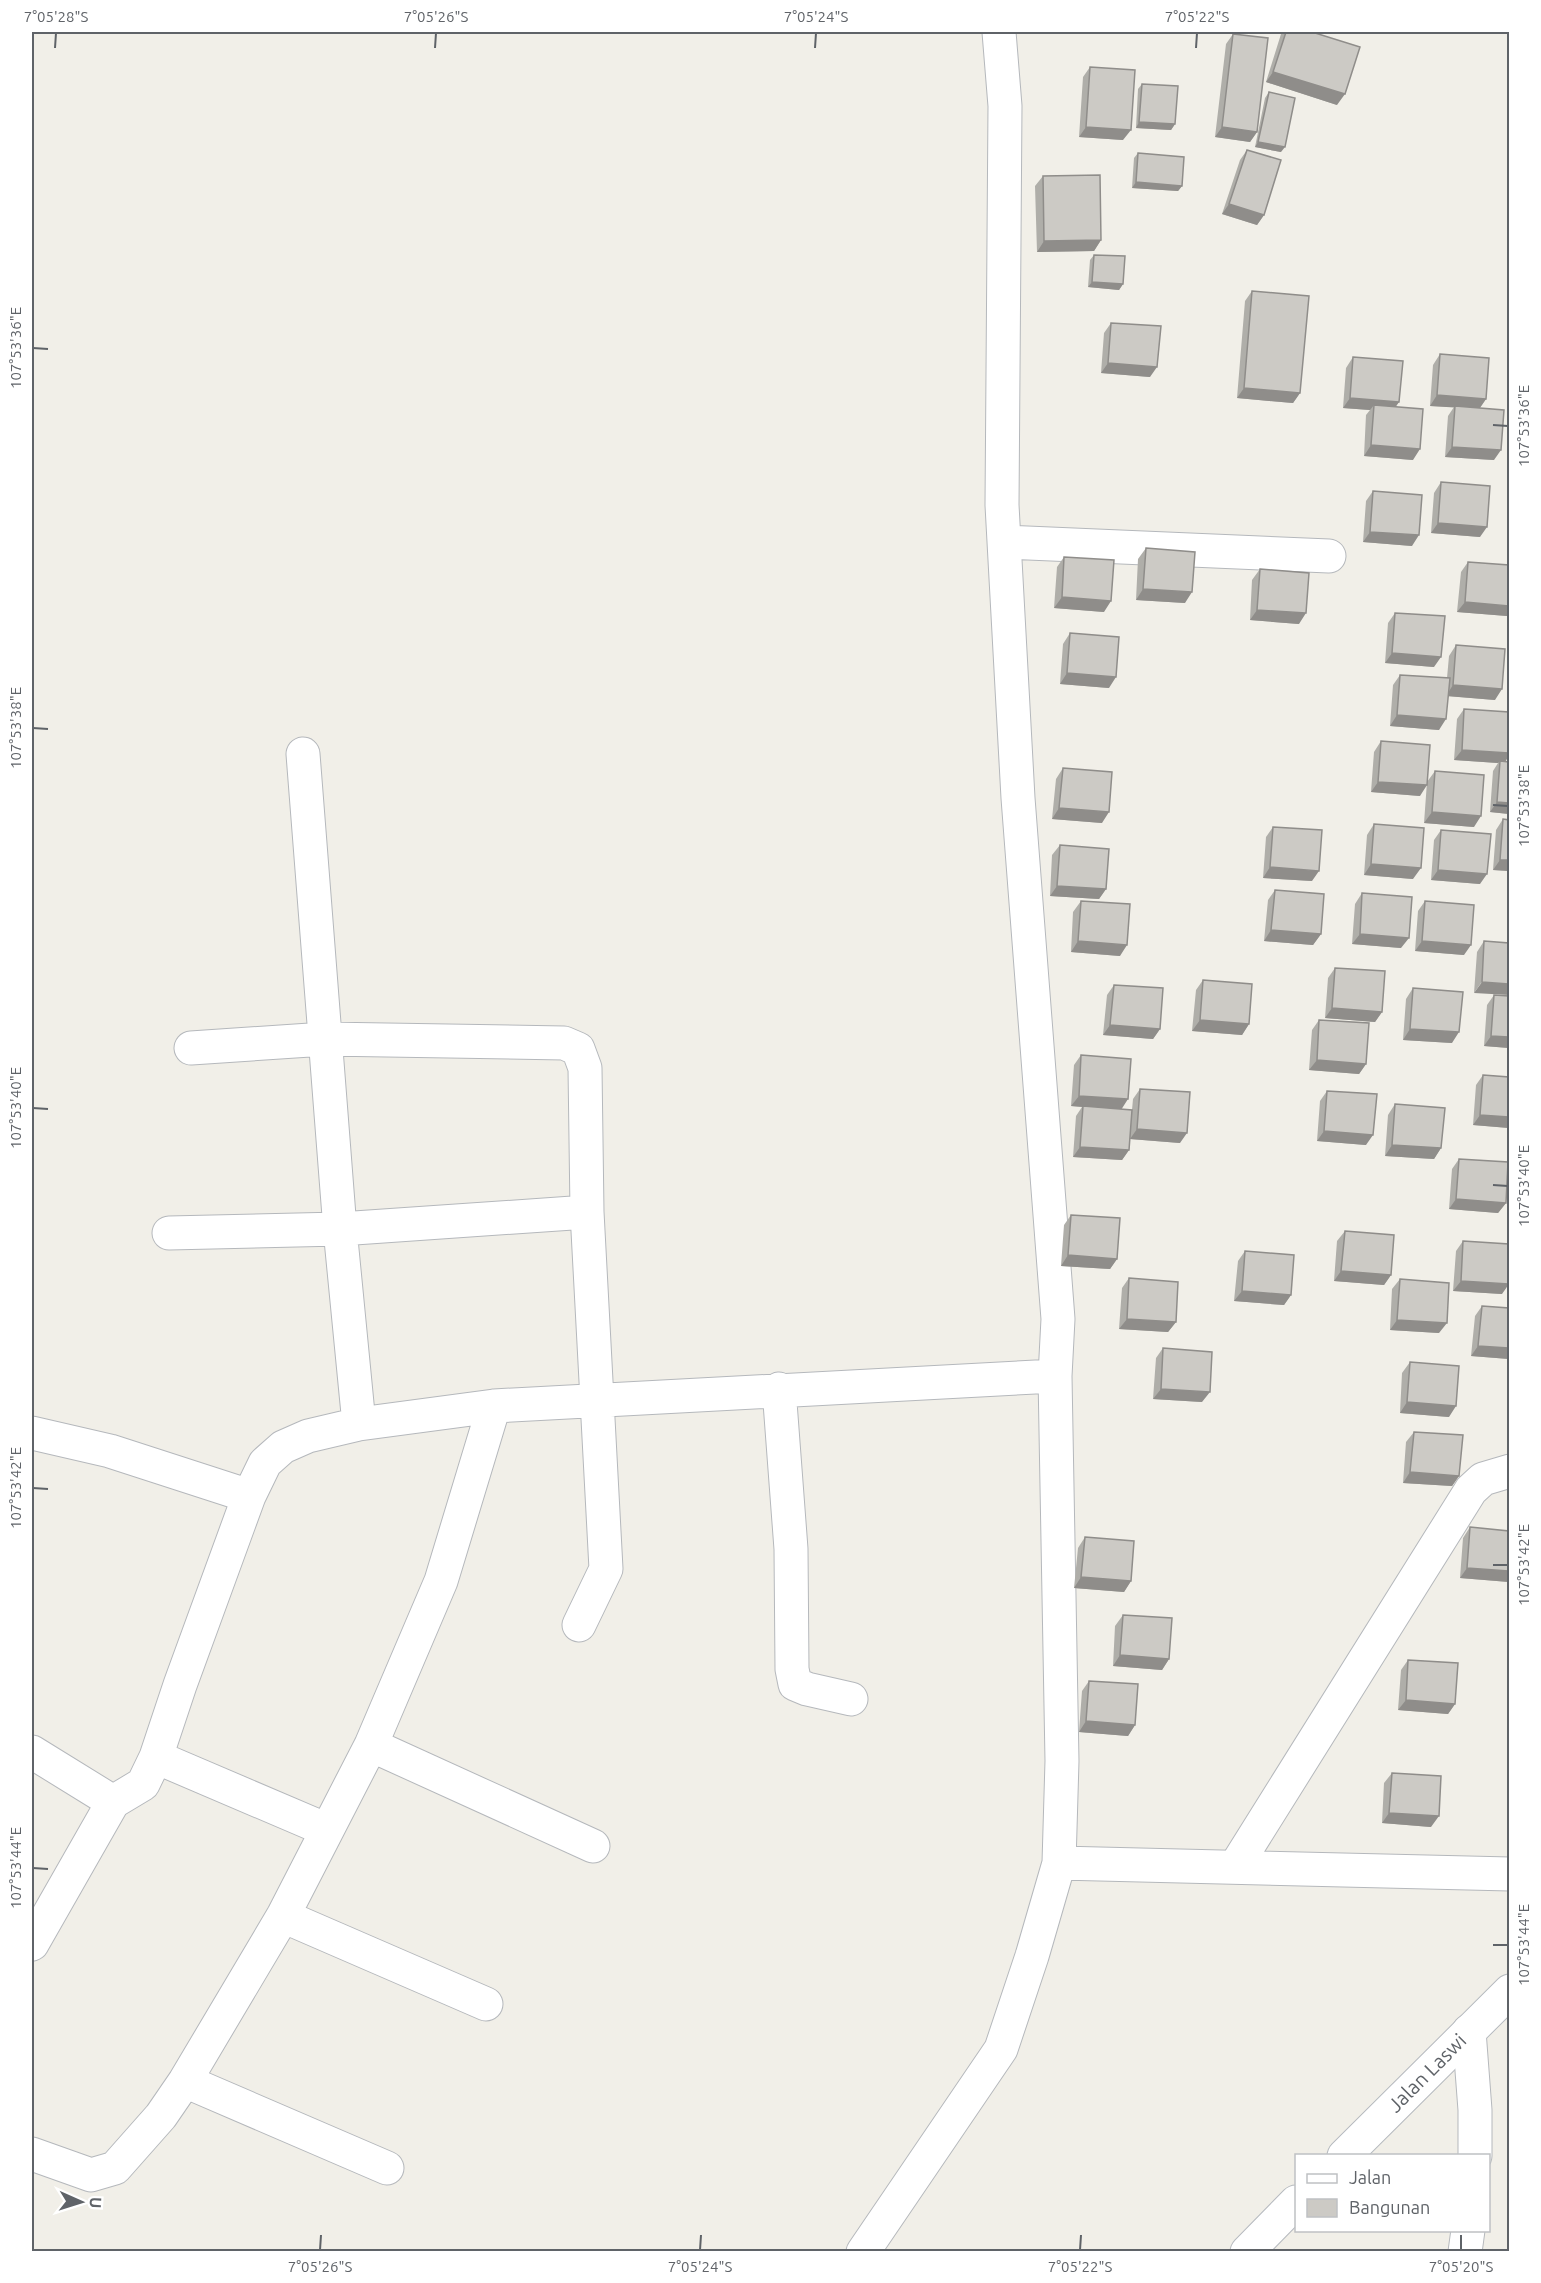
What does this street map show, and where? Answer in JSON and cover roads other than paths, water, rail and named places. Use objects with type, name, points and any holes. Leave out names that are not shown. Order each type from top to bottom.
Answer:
[{"type":"street","points":[[863,2252],[1002,2049],[1059,1863],[1062,1761],[1055,1376],[1058,1319],[1018,798],[1004,542],[1002,493],[1005,106],[999,32]]},
{"type":"street","points":[[1004,542],[1329,556]]},
{"type":"street","points":[[303,754],[340,1229],[359,1424]]},
{"type":"street","points":[[191,1048],[325,1039],[564,1043],[578,1049],[585,1068],[587,1212],[606,1569],[579,1625]]},
{"type":"street","points":[[169,1233],[340,1229],[587,1212]]},
{"type":"street","points":[[32,1944],[113,1802],[143,1784],[156,1757],[180,1684],[249,1496],[265,1463],[283,1447],[308,1436],[359,1424],[494,1406],[1055,1376]]},
{"type":"street","points":[[779,1389],[791,1549],[792,1669],[795,1684],[851,1699]]},
{"type":"street","points":[[32,2154],[91,2175],[115,2168],[161,2116],[184,2081],[283,1916],[370,1745],[441,1581],[494,1406]]},
{"type":"street","points":[[32,1433],[110,1451],[249,1496]]},
{"type":"street","points":[[1235,1867],[1471,1490],[1483,1479],[1509,1471]]},
{"type":"street","points":[[370,1745],[593,1846]]},
{"type":"street","points":[[32,1752],[113,1802]]},
{"type":"street","points":[[156,1757],[327,1830]]},
{"type":"street","points":[[1059,1863],[1509,1874]]},
{"type":"street","points":[[283,1916],[486,2004]]},
{"type":"street","name":"Jalan Laswi","points":[[1346,2154],[1509,1991]]},
{"type":"street","points":[[1469,2031],[1475,2110],[1474,2154]]},
{"type":"street","points":[[184,2081],[387,2168]]},
{"type":"street","points":[[1247,2252],[1295,2203]]},
{"type":"street","points":[[1465,2252],[1468,2232]]}]
